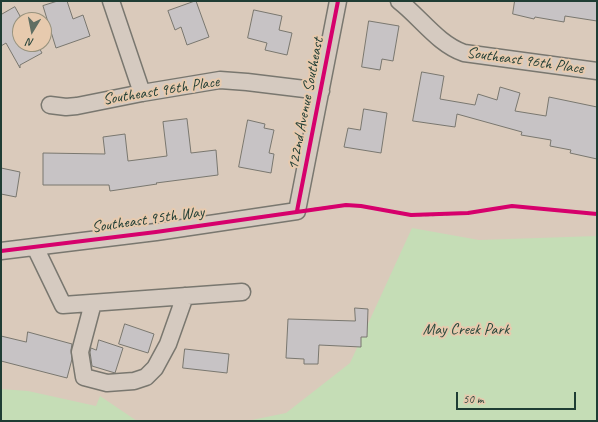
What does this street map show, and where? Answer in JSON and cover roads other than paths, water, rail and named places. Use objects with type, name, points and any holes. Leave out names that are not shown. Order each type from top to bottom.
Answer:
[{"type":"street","points":[[111,1],[142,93]]},
{"type":"street","name":"122nd Avenue Southeast","points":[[297,211],[338,1]]},
{"type":"street","name":"Southeast 96th Place","points":[[399,1],[414,12],[442,40],[455,50],[464,53],[597,71]]},
{"type":"street","name":"Southeast 96th Place","points":[[50,105],[66,107],[77,106],[220,80],[320,91]]},
{"type":"street","name":"Southeast 95th Way","points":[[1,251],[156,232],[297,211]]},
{"type":"street","points":[[35,247],[63,305],[242,292]]},
{"type":"street","points":[[93,303],[80,352],[84,377],[107,383],[134,381],[146,376],[155,368],[168,344],[186,296]]},
{"type":"park label","name":"May Creek Park","points":[[466,330]]}]
